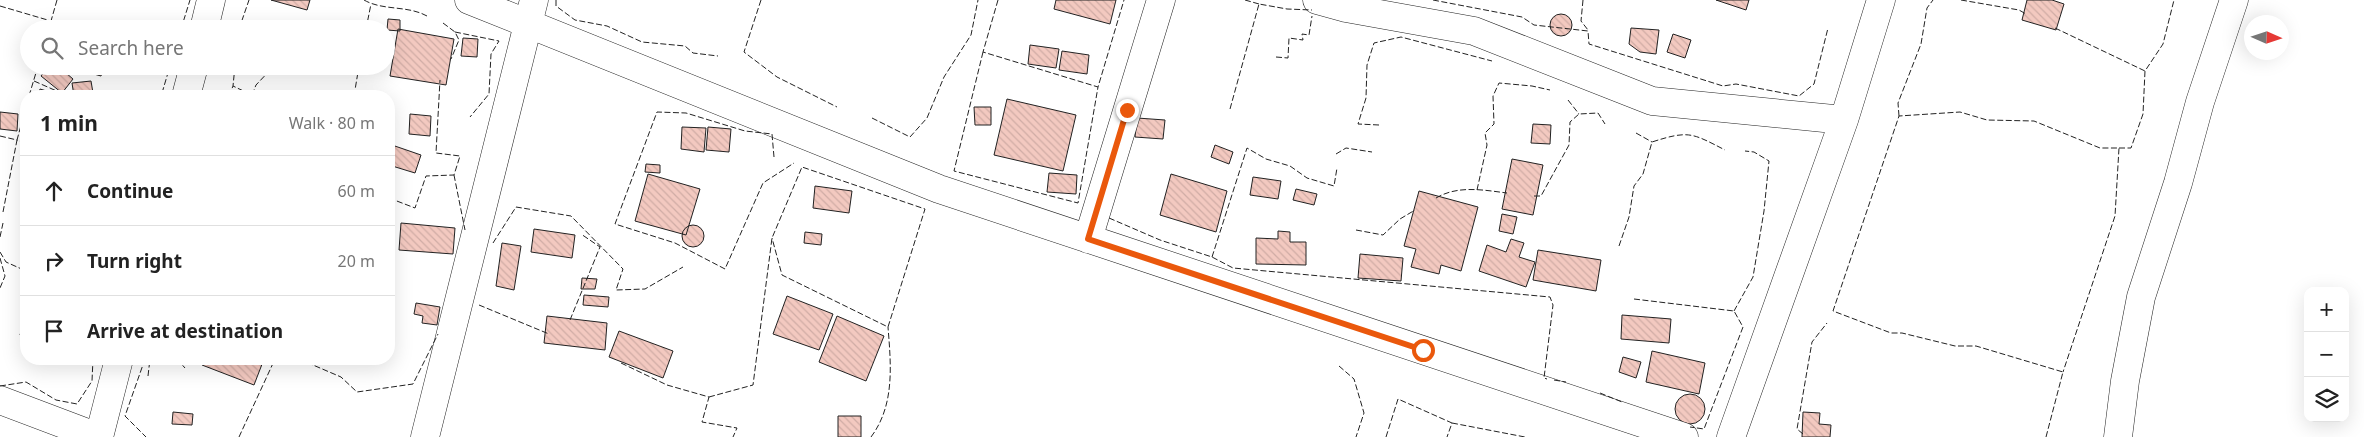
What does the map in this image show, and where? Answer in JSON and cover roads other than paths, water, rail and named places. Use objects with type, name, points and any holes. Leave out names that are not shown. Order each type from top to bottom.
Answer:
[{"type":"street","points":[[206,20],[211,0]]},
{"type":"street","points":[[469,0],[531,12],[939,189],[1684,437]]},
{"type":"street","points":[[1088,239],[1161,0]]},
{"type":"street","points":[[1317,0],[1346,8],[1474,31],[1652,101],[1844,120]]},
{"type":"street","points":[[1731,437],[1844,120],[1881,0]]},
{"type":"street","points":[[2118,437],[2125,381],[2141,297],[2178,183],[2200,102],[2234,0]]},
{"type":"street","points":[[425,437],[531,12]]},
{"type":"street","points":[[188,90],[192,75]]},
{"type":"street","points":[[0,400],[98,437],[117,365]]}]
